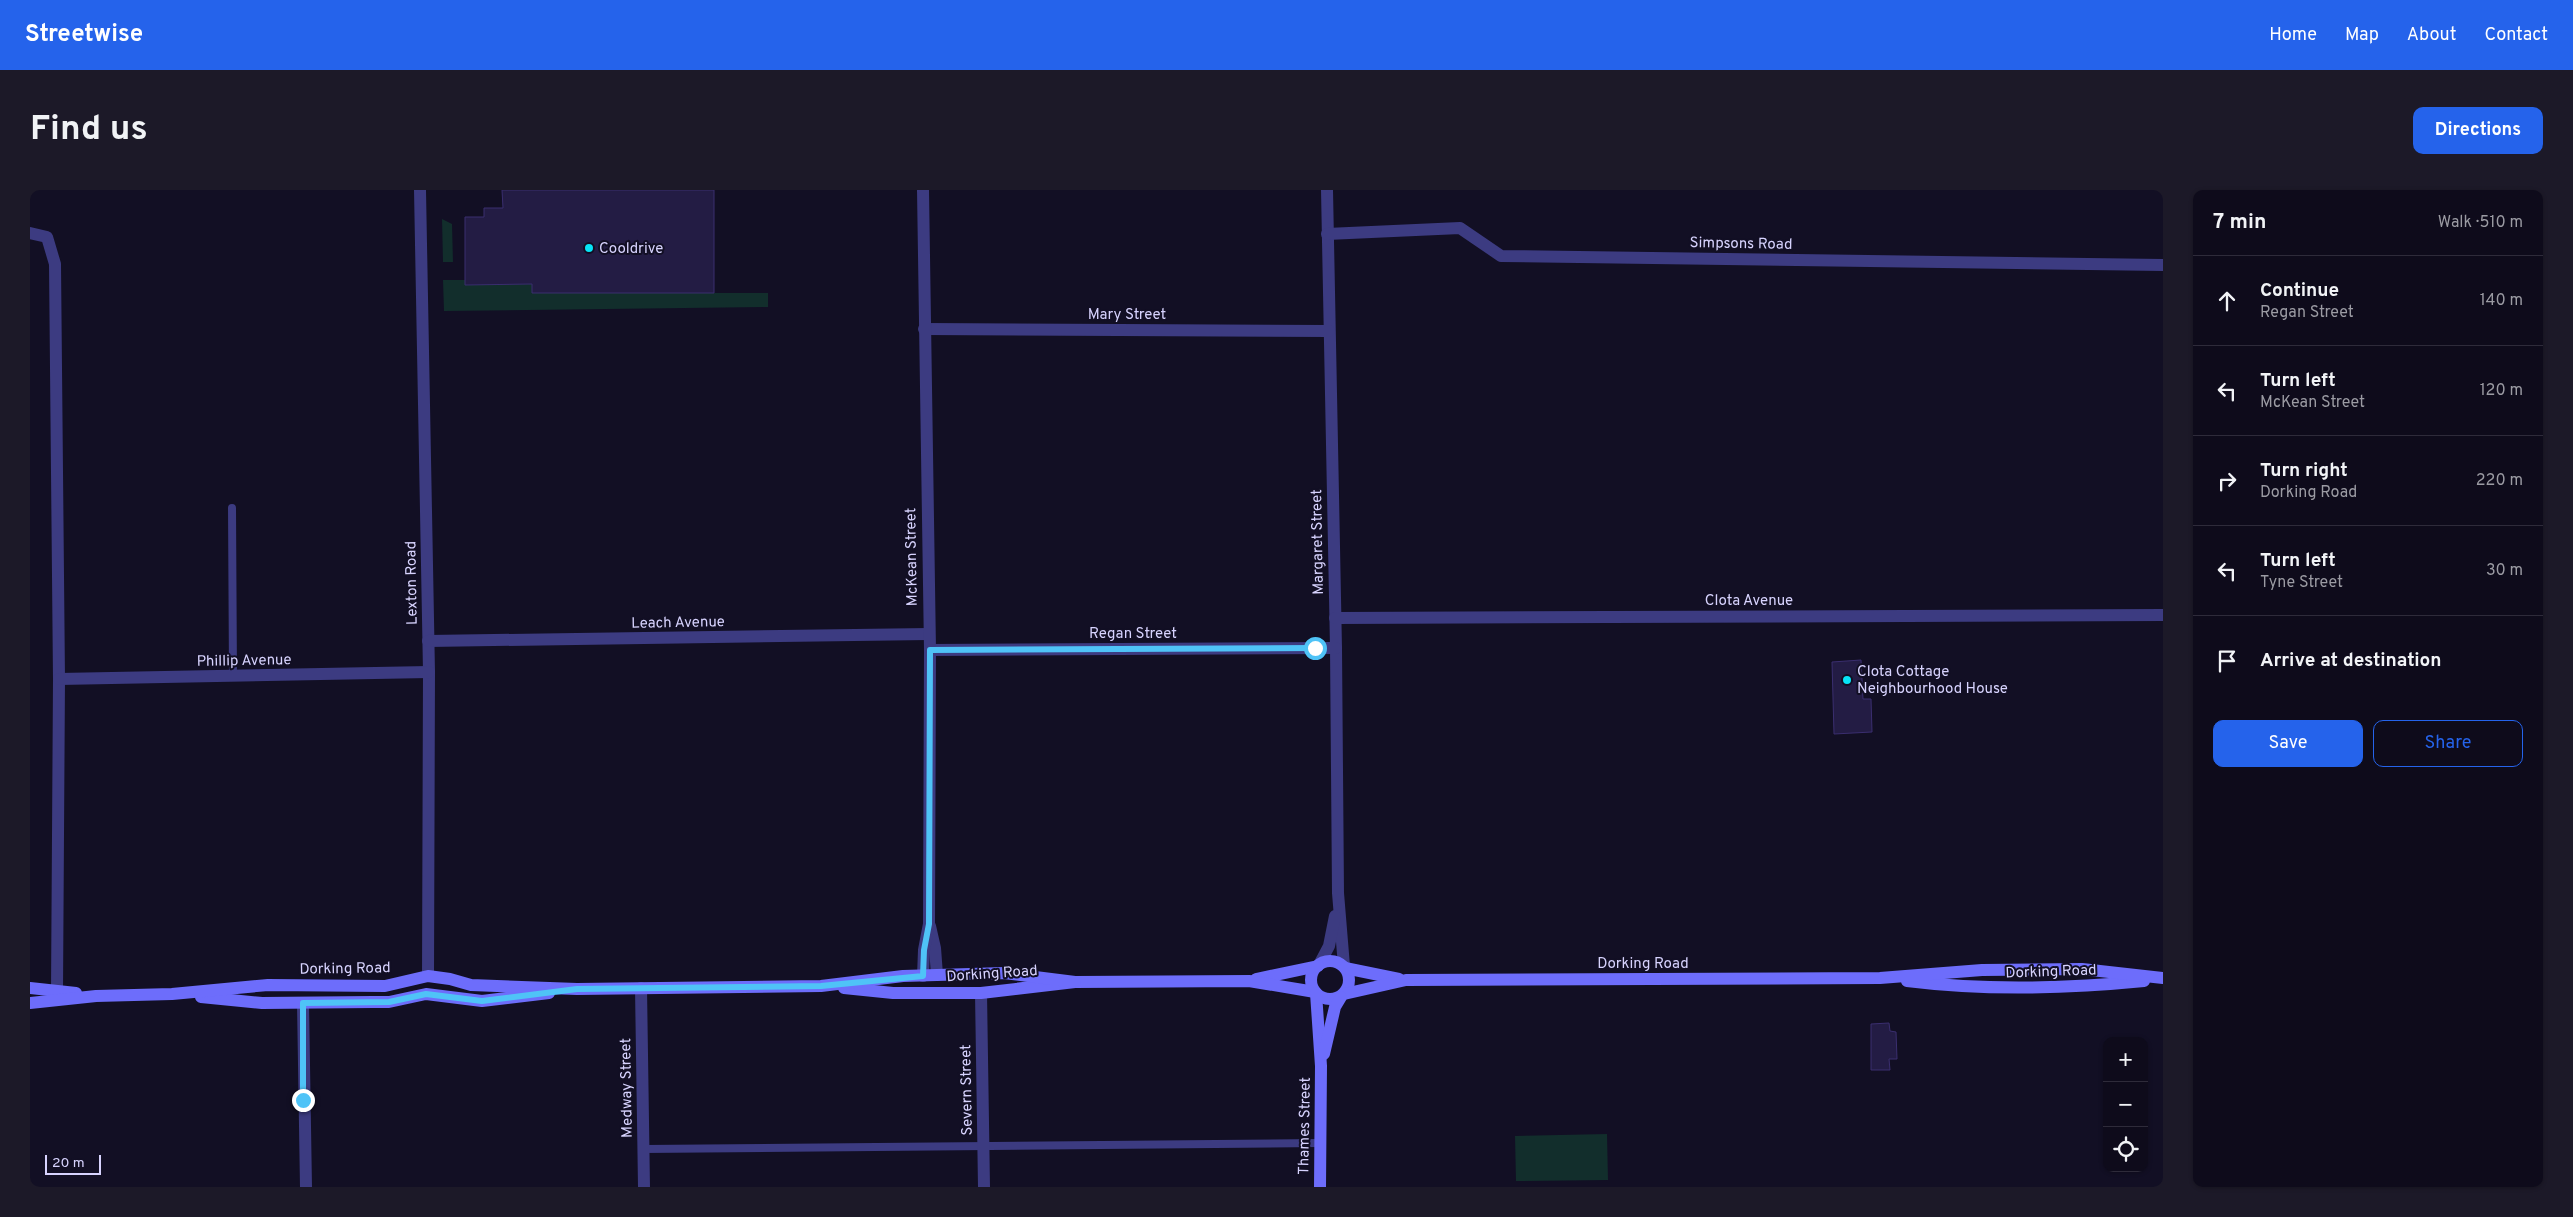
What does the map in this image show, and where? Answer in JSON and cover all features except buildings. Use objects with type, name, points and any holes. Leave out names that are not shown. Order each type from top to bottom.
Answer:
[{"type":"main road","points":[[1333,961],[1345,967],[1350,978],[1342,995],[1330,1000],[1315,992],[1311,981],[1314,970],[1319,965],[1333,961]]},
{"type":"main road","name":"Dorking Road","points":[[1249,981],[1319,965]]},
{"type":"main road","name":"Dorking Road","points":[[1345,967],[1406,980],[1880,978],[2008,970],[2082,969],[2163,979]]},
{"type":"main road","points":[[2008,970],[2008,988]]},
{"type":"main road","name":"Dorking Road","points":[[30,988],[57,996],[172,994],[268,985],[385,986],[428,976],[439,976],[471,985],[577,989],[821,986],[937,975],[1004,973],[1075,982]]},
{"type":"main road","name":"Dorking Road","points":[[1880,978],[1965,988],[2073,988],[2163,979]]},
{"type":"main road","name":"Dorking Road","points":[[1342,995],[1406,980]]},
{"type":"main road","name":"Dorking Road","points":[[821,986],[893,993],[981,993],[1075,982],[1249,981],[1315,992]]},
{"type":"main road","name":"Dorking Road","points":[[172,994],[262,1003],[389,1002],[426,994],[482,1001],[577,989]]},
{"type":"main road","name":"Thames Street","points":[[1315,992],[1322,1066],[1320,1187]]},
{"type":"main road","name":"Thames Street","points":[[1322,1066],[1335,1007],[1342,995]]},
{"type":"main road","name":"Dorking Road","points":[[30,1004],[57,996]]},
{"type":"street","name":"Lexton Road","points":[[420,190],[429,672],[428,976]]},
{"type":"street","name":"McKean Street","points":[[923,190],[930,650],[929,924],[924,950],[923,976]]},
{"type":"street","name":"Margaret Street","points":[[1327,190],[1336,648],[1338,893],[1345,967]]},
{"type":"street","name":"Simpsons Road","points":[[1327,234],[1460,228],[1501,256],[2163,265]]},
{"type":"street","points":[[30,233],[47,237],[55,264],[59,679],[57,996]]},
{"type":"street","name":"Mary Street","points":[[924,329],[1329,331]]},
{"type":"street","name":"Clota Avenue","points":[[1335,618],[2163,615]]},
{"type":"street","name":"Leach Avenue","points":[[428,641],[929,634]]},
{"type":"street","name":"Regan Street","points":[[930,650],[1336,648]]},
{"type":"street","name":"Phillip Avenue","points":[[59,679],[429,672]]},
{"type":"street","name":"Margaret Street","points":[[1319,965],[1332,937],[1338,893]]},
{"type":"street","name":"McKean Street","points":[[929,924],[935,948],[937,975]]},
{"type":"street","name":"Medway Street","points":[[641,988],[644,1187]]},
{"type":"street","name":"Severn Street","points":[[981,993],[984,1187]]},
{"type":"street","points":[[303,1003],[306,1187]]},
{"type":"lane","points":[[232,508],[233,677]]},
{"type":"lane","points":[[643,1149],[1320,1143]]},
{"type":"green space","points":[[442,219],[452,224],[453,262],[443,262]]},
{"type":"green space","points":[[443,280],[465,280],[465,285],[532,284],[532,293],[768,293],[768,307],[444,311]]},
{"type":"green space","points":[[1607,1134],[1608,1180],[1516,1181],[1515,1136]]},
{"type":"place","name":"Cooldrive","points":[[589,248]]},
{"type":"place","name":"Clota Cottage Neighbourhood House","points":[[1847,680]]},
{"type":"route","points":[[303,1100],[303,1003],[389,1002],[414,995],[426,994],[482,1001],[577,989],[821,986],[903,976],[923,976],[924,950],[929,924],[930,650],[1315,648]]}]
